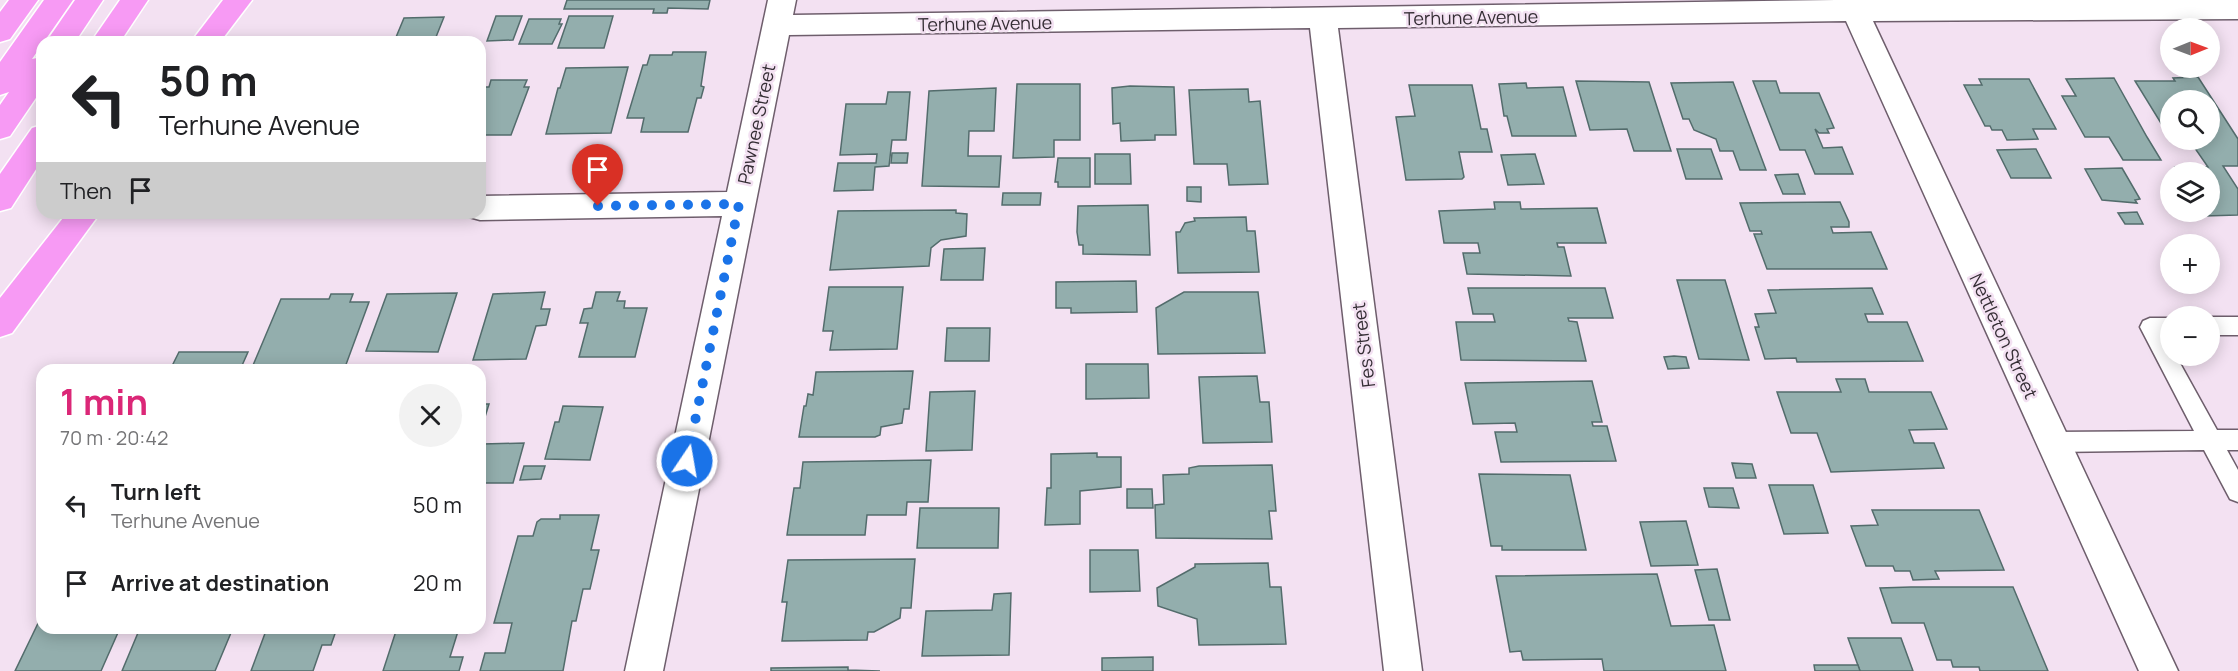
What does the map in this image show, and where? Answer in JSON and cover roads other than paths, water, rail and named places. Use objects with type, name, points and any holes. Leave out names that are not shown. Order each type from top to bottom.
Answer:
[{"type":"highway","points":[[0,32],[24,0]]},
{"type":"highway","points":[[0,84],[59,0]]},
{"type":"highway","points":[[64,36],[89,0]]},
{"type":"highway","points":[[109,36],[134,0]]},
{"type":"highway","points":[[210,36],[238,0]]},
{"type":"highway","points":[[0,128],[36,77]]},
{"type":"highway","points":[[0,199],[36,145]]},
{"type":"highway","points":[[0,323],[80,219]]},
{"type":"street","name":"Terhune Avenue","points":[[779,12],[1323,19],[1853,5],[2238,9]]},
{"type":"street","name":"Nettleton Street","points":[[1853,5],[2159,671]]},
{"type":"street","name":"Pawnee Street","points":[[644,671],[779,12]]},
{"type":"street","name":"Fes Street","points":[[1323,19],[1403,671]]},
{"type":"street","points":[[486,208],[739,204]]},
{"type":"lane","points":[[2220,326],[2238,326]]},
{"type":"lane","points":[[2160,327],[2150,327],[2160,346]]},
{"type":"lane","points":[[2171,366],[2238,492]]},
{"type":"lane","points":[[2054,442],[2238,440]]}]
